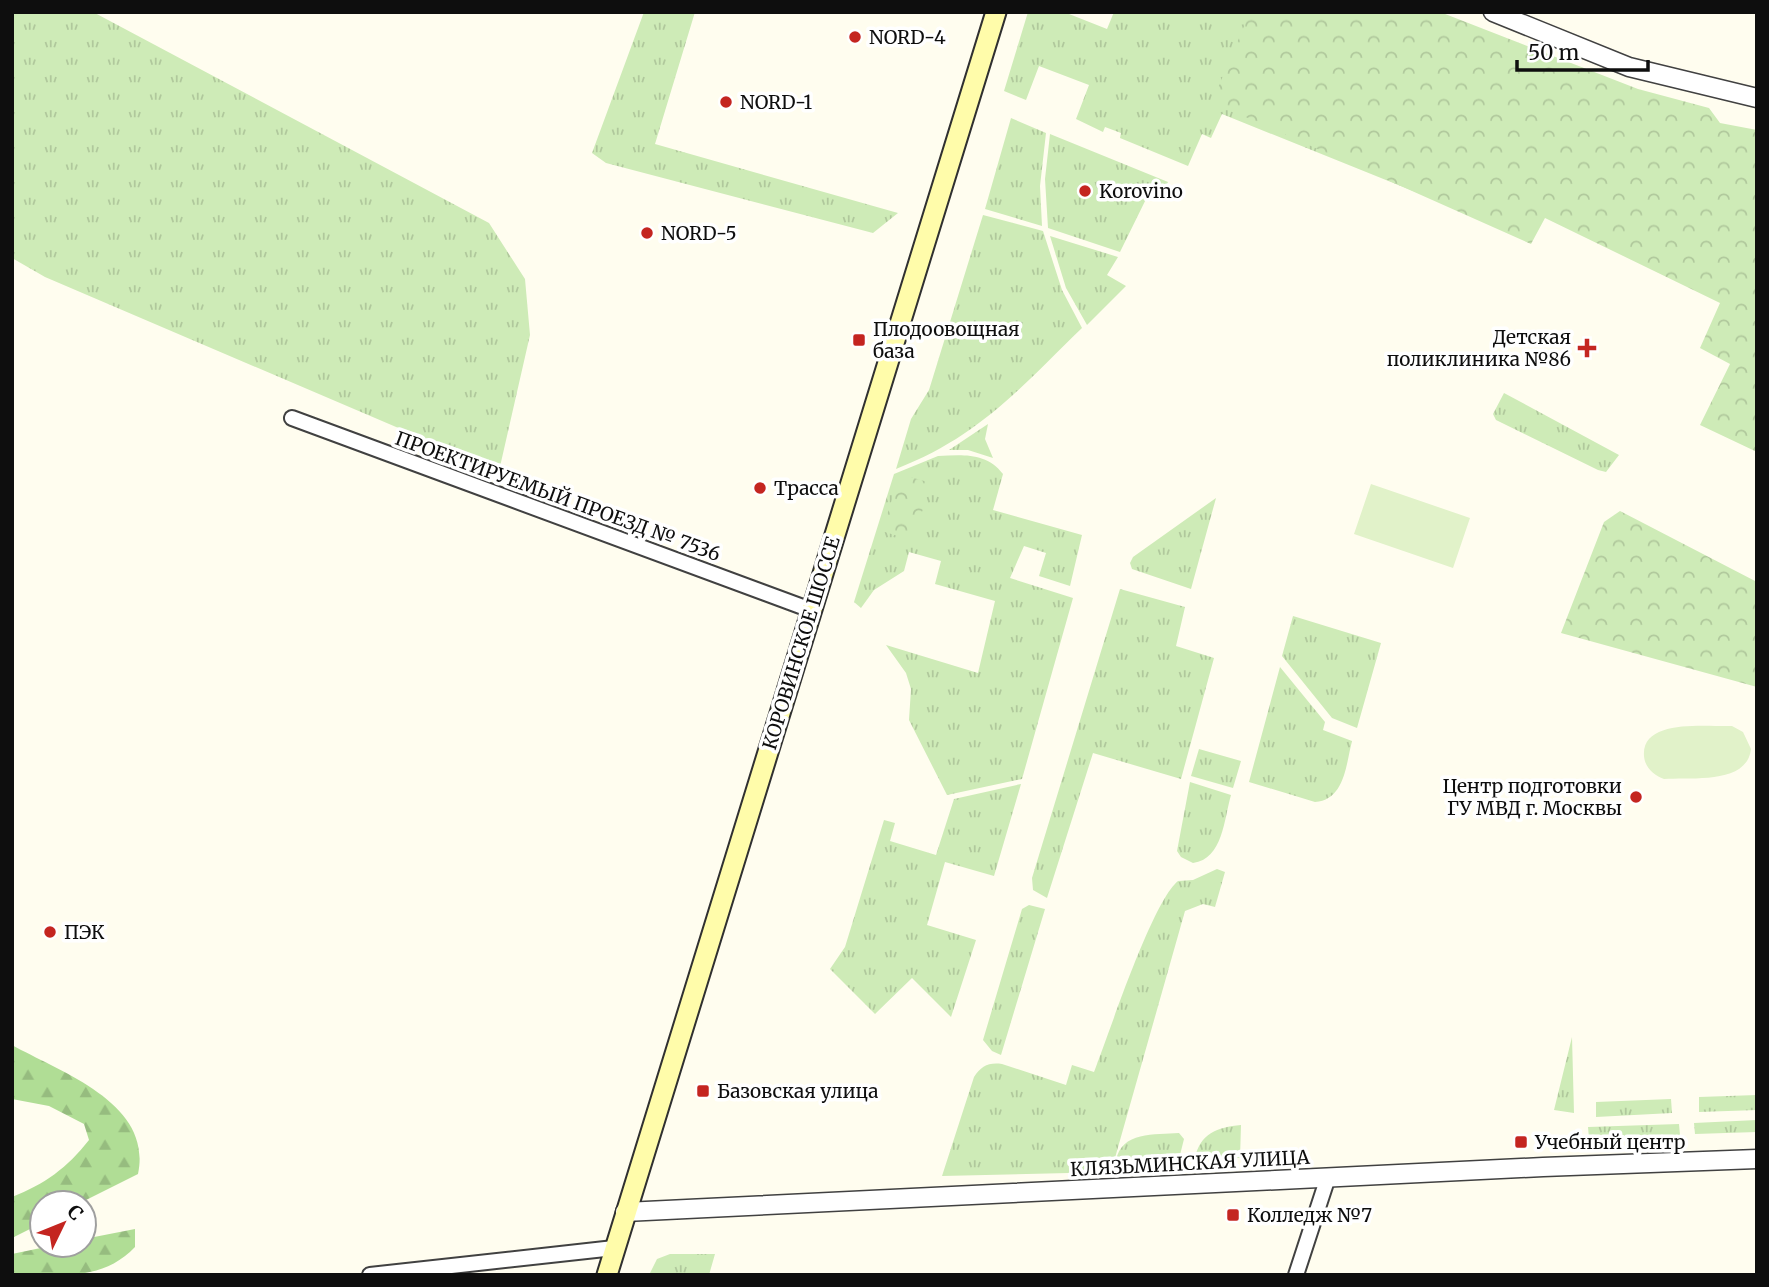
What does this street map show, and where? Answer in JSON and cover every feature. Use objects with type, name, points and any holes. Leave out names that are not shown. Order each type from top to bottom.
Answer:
[{"type":"main road","name":"КОРОВИНСКОЕ ШОССЕ","points":[[607,1275],[996,12]]},
{"type":"street","points":[[1493,12],[1629,68],[1757,98]]},
{"type":"street","name":"ПРОЕКТИРУЕМЫЙ ПРОЕЗД № 7536","points":[[292,418],[811,610]]},
{"type":"street","name":"КЛЯЗЬМИНСКАЯ УЛИЦА","points":[[625,1212],[1757,1159]]},
{"type":"street","points":[[1296,1275],[1328,1177]]},
{"type":"street","points":[[370,1275],[614,1248]]},
{"type":"green space","points":[[12,12],[93,12],[489,223],[525,279],[530,335],[499,471],[45,277],[12,258]]},
{"type":"green space","points":[[644,12],[695,12],[655,144],[898,213],[873,233],[606,163],[592,153]]},
{"type":"green space","points":[[1028,12],[1064,12],[1107,29],[1114,12],[1371,12],[1548,210],[1530,238],[1222,114],[1211,138],[1202,134],[1188,166],[1120,138],[1121,133],[1105,127],[1103,132],[1076,119],[1089,85],[1039,66],[1026,100],[1004,91]]},
{"type":"green space","points":[[1250,12],[1440,12],[1638,89],[1709,108],[1720,123],[1757,130],[1757,452],[1700,425],[1730,364],[1700,348],[1720,303],[1545,218],[1531,244],[1212,102]]},
{"type":"green space","points":[[1011,118],[1046,133],[1040,186],[1042,226],[985,209]]},
{"type":"green space","points":[[1050,134],[1168,182],[1162,194],[1149,193],[1120,252],[1048,228],[1045,179]]},
{"type":"green space","points":[[983,215],[1043,231],[1062,290],[1082,328],[1018,391],[975,426],[951,442],[896,469],[911,419],[929,390]]},
{"type":"green space","points":[[1050,236],[1118,257],[1107,275],[1126,286],[1087,325],[1066,288]]},
{"type":"green space","points":[[1504,393],[1619,455],[1606,472],[1598,470],[1496,420],[1493,414]]},
{"type":"green space","points":[[988,424],[985,439],[993,458],[968,450],[949,450]]},
{"type":"green space","points":[[938,456],[973,456],[996,467],[1003,474],[993,510],[1082,535],[1070,586],[1039,576],[1046,553],[1024,546],[1010,578],[1073,598],[1022,779],[947,795],[909,720],[911,689],[906,673],[886,645],[978,673],[995,601],[935,584],[941,561],[909,552],[904,571],[874,590],[861,608],[854,602],[894,474]]},
{"type":"green space","points":[[900,474],[931,483],[913,541],[882,531]]},
{"type":"green space","points":[[1371,484],[1470,518],[1453,568],[1354,534]]},
{"type":"green space","points":[[1216,498],[1191,589],[1132,569],[1130,563],[1133,557]]},
{"type":"green space","points":[[1620,511],[1757,582],[1757,687],[1561,633],[1604,522]]},
{"type":"green space","points":[[1120,589],[1185,607],[1176,646],[1214,658],[1181,779],[1093,753],[1047,898],[1033,890],[1032,878]]},
{"type":"green space","points":[[1293,616],[1381,643],[1357,728],[1332,718],[1282,656]]},
{"type":"green space","points":[[1280,667],[1325,722],[1323,730],[1352,741],[1343,779],[1333,795],[1325,800],[1315,802],[1249,782]]},
{"type":"green space","points":[[1692,726],[1732,726],[1743,732],[1751,749],[1747,761],[1740,769],[1729,774],[1664,779],[1646,764],[1646,744],[1653,735],[1664,730]]},
{"type":"green space","points":[[1199,749],[1241,761],[1233,788],[1191,776]]},
{"type":"green space","points":[[1190,782],[1231,795],[1216,846],[1203,860],[1193,863],[1181,857],[1177,851]]},
{"type":"green space","points":[[1021,784],[994,876],[945,862],[927,925],[976,940],[951,1017],[912,978],[875,1014],[830,969],[845,947],[884,820],[895,823],[890,841],[936,855],[954,799]]},
{"type":"green space","points":[[1217,869],[1225,872],[1215,907],[1203,904],[1185,911],[1111,1172],[942,1176],[974,1077],[979,1070],[989,1064],[1002,1064],[1066,1085],[1072,1065],[1094,1072],[1144,941],[1168,894],[1178,881],[1193,880]]},
{"type":"green space","points":[[1029,905],[1045,909],[1001,1055],[992,1051],[983,1040],[1022,909]]},
{"type":"green space","points":[[1572,1037],[1574,1113],[1554,1110]]},
{"type":"green space","points":[[12,1045],[78,1079],[118,1109],[132,1128],[139,1149],[138,1174],[98,1194],[98,1189],[30,1189],[55,1174],[89,1140],[84,1124],[49,1106],[12,1099]]},
{"type":"green space","points":[[1757,1095],[1757,1110],[1699,1112],[1699,1097]]},
{"type":"green space","points":[[1671,1099],[1672,1113],[1596,1117],[1596,1102]]},
{"type":"green space","points":[[1757,1120],[1757,1132],[1695,1134],[1694,1123]]},
{"type":"green space","points":[[1679,1124],[1680,1135],[1589,1138],[1588,1127]]},
{"type":"green space","points":[[1241,1125],[1240,1158],[1195,1158],[1201,1143],[1211,1133]]},
{"type":"green space","points":[[1179,1133],[1184,1139],[1179,1159],[1116,1161],[1119,1151],[1132,1139]]},
{"type":"green space","points":[[28,1190],[28,1230],[12,1238],[12,1197]]},
{"type":"green space","points":[[135,1229],[135,1247],[108,1266],[93,1271],[62,1275],[12,1275],[12,1254],[28,1251],[28,1259],[98,1259],[98,1236]]},
{"type":"green space","points":[[670,1254],[715,1254],[709,1275],[649,1275],[657,1259]]},
{"type":"place","name":"NORD-4","points":[[855,37]]},
{"type":"place","name":"NORD-1","points":[[726,102]]},
{"type":"place","name":"Korovino","points":[[1085,191]]},
{"type":"place","name":"NORD-5","points":[[647,233]]},
{"type":"place","name":"Плодоовощная база","points":[[859,340]]},
{"type":"place","name":"Детская поликлиника №86","points":[[1587,348]]},
{"type":"place","name":"Трасса","points":[[760,488]]},
{"type":"place","name":"Центр подготовки ГУ МВД г. Москвы","points":[[1636,797]]},
{"type":"place","name":"ПЭК","points":[[50,932]]},
{"type":"place","name":"Базовская улица","points":[[703,1091]]},
{"type":"place","name":"Учебный центр","points":[[1521,1142]]},
{"type":"place","name":"Колледж №7","points":[[1233,1215]]}]
